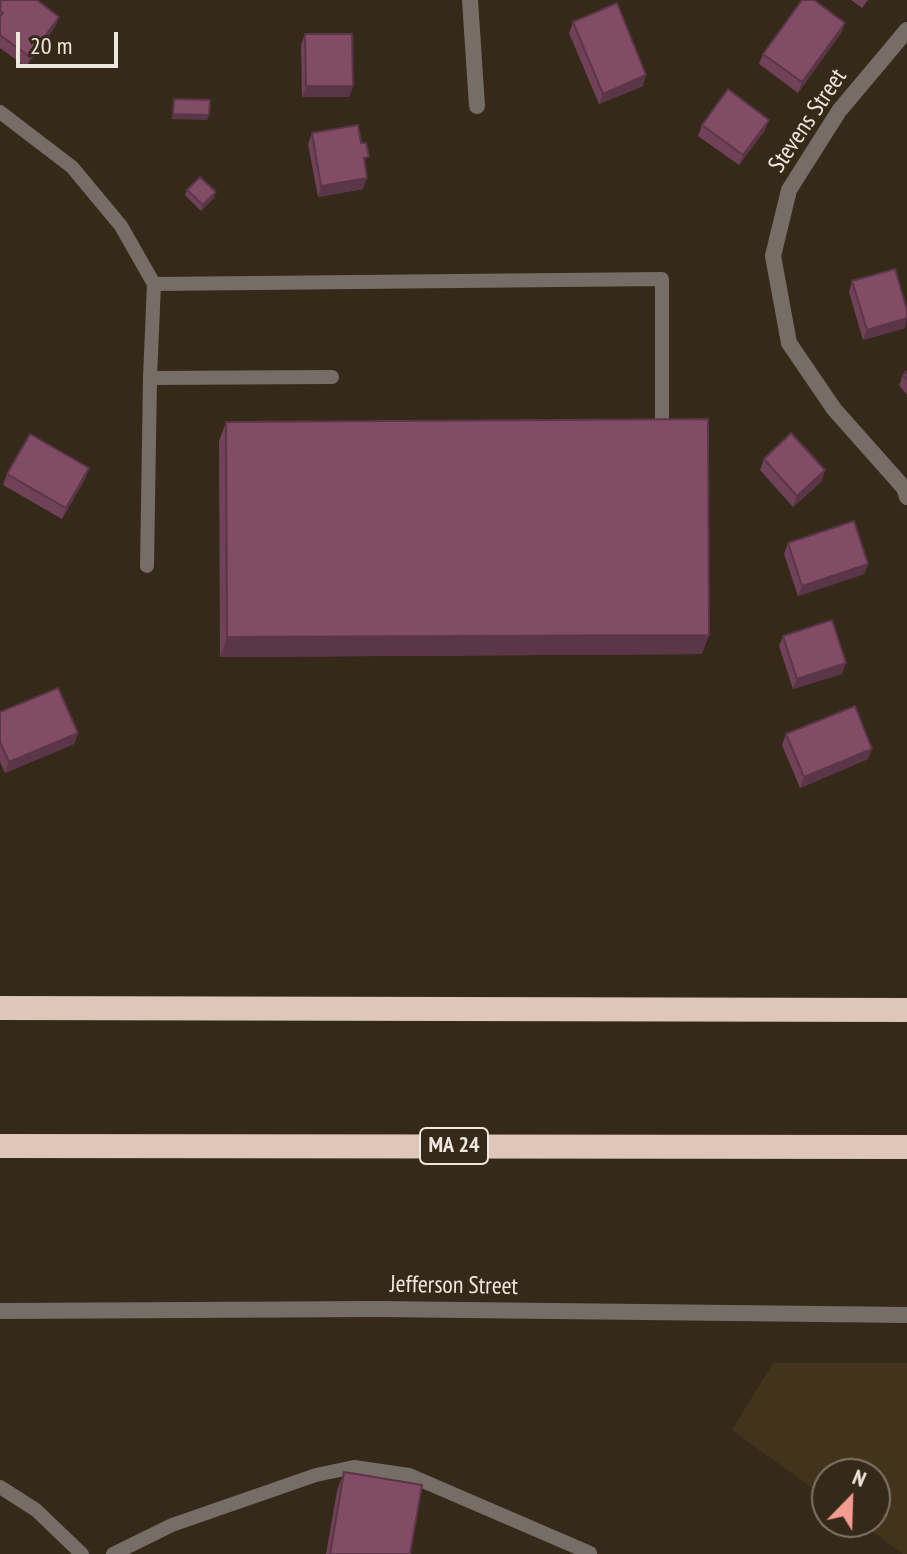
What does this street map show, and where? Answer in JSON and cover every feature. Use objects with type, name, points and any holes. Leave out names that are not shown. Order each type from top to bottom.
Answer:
[{"type":"highway","points":[[0,1008],[907,1010]]},
{"type":"highway","name":"MA 24","points":[[0,1146],[907,1147]]},
{"type":"street","points":[[470,0],[477,106]]},
{"type":"street","name":"Stevens Street","points":[[907,30],[839,111],[789,190],[773,256],[789,343],[834,409],[904,488],[907,497]]},
{"type":"street","name":"Jefferson Street","points":[[0,1311],[377,1309],[907,1315]]},
{"type":"lane","points":[[0,112],[72,167],[121,226],[154,284],[147,566]]},
{"type":"lane","points":[[154,284],[662,279],[662,422]]},
{"type":"lane","points":[[150,378],[332,377]]},
{"type":"lane","points":[[113,1554],[172,1525],[316,1475],[354,1467],[409,1475],[590,1553]]},
{"type":"lane","points":[[0,1487],[36,1510],[82,1554]]},
{"type":"shaded area","points":[[773,1363],[907,1363],[907,1554],[881,1538],[891,1538],[891,1458],[811,1458],[811,1487],[732,1430]]},
{"type":"building","points":[[1,0],[37,0],[59,17],[30,57],[0,35]]},
{"type":"building","points":[[802,0],[814,0],[845,23],[802,82],[763,54]]},
{"type":"building","points":[[617,3],[646,75],[603,94],[573,22]]},
{"type":"building","points":[[305,34],[352,34],[353,86],[306,86]]},
{"type":"building","points":[[728,89],[769,120],[743,155],[702,125]]},
{"type":"building","points":[[174,99],[210,100],[209,115],[173,114]]},
{"type":"building","points":[[358,125],[361,143],[366,143],[369,157],[364,158],[367,178],[321,186],[312,133]]},
{"type":"building","points":[[200,177],[216,192],[203,205],[187,190]]},
{"type":"building","points":[[895,269],[907,318],[867,330],[852,281]]},
{"type":"building","points":[[708,419],[709,635],[227,637],[226,422]]},
{"type":"building","points":[[791,433],[825,470],[797,496],[764,459]]},
{"type":"building","points":[[30,434],[89,468],[66,508],[7,474]]},
{"type":"building","points":[[854,521],[868,564],[802,586],[788,543]]},
{"type":"building","points":[[832,620],[846,663],[797,679],[783,636]]},
{"type":"building","points":[[58,688],[78,733],[9,762],[0,742],[0,712]]},
{"type":"building","points":[[855,706],[872,749],[804,777],[786,734]]},
{"type":"building","points":[[344,1472],[422,1485],[410,1554],[330,1554]]}]
